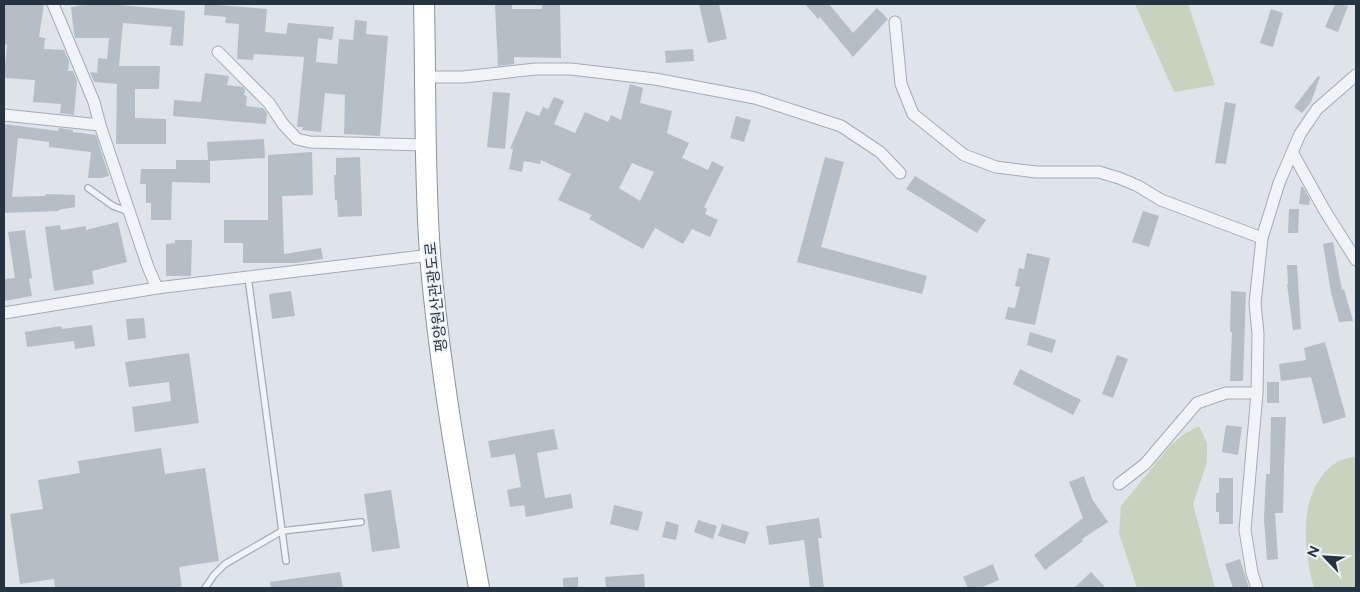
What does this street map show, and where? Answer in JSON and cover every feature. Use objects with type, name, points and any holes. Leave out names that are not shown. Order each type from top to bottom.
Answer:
[{"type":"highway","name":"평양원산관광도로","points":[[424,4],[430,255],[439,339],[478,588]]},
{"type":"street","points":[[53,4],[94,102],[129,212],[157,288]]},
{"type":"street","points":[[895,22],[901,84],[913,114],[964,155],[996,167],[1036,172],[1099,172],[1138,186],[1161,200],[1262,238]]},
{"type":"street","points":[[218,52],[269,103],[283,124],[297,138],[310,142],[426,146]]},
{"type":"street","points":[[426,77],[463,77],[536,69],[571,69],[655,79],[746,96],[793,109],[841,126],[880,152],[900,173]]},
{"type":"street","points":[[1257,588],[1252,573],[1245,530],[1258,393],[1258,334],[1254,303],[1262,238],[1278,183],[1300,134],[1317,109],[1356,75]]},
{"type":"street","points":[[4,115],[100,125]]},
{"type":"street","points":[[1292,152],[1325,211],[1356,260]]},
{"type":"street","points":[[4,313],[157,288],[430,255]]},
{"type":"street","points":[[1119,484],[1145,464],[1197,403],[1226,393],[1258,393]]},
{"type":"lane","points":[[88,188],[113,206],[129,212]]},
{"type":"lane","points":[[248,277],[286,561]]},
{"type":"lane","points":[[205,588],[225,564],[282,531],[361,522]]},
{"type":"green space","points":[[1135,4],[1188,4],[1215,85],[1174,92]]},
{"type":"green space","points":[[1199,426],[1207,443],[1207,462],[1193,504],[1215,588],[1137,588],[1119,533],[1121,506],[1170,446],[1184,434]]},
{"type":"green space","points":[[1356,456],[1356,588],[1314,588],[1307,555],[1306,520],[1309,503],[1315,487],[1324,473],[1337,462]]},
{"type":"building","points":[[4,4],[44,4],[39,37],[45,38],[44,49],[64,50],[69,61],[68,71],[73,71],[77,81],[74,115],[60,113],[61,104],[33,102],[35,80],[4,78],[7,45],[4,44]]},
{"type":"building","points":[[89,4],[185,11],[183,46],[170,45],[172,27],[123,23],[119,66],[160,66],[159,89],[135,89],[135,118],[166,119],[166,144],[116,144],[117,84],[94,82],[90,72],[97,73],[98,58],[107,59],[109,38],[75,38],[74,34],[71,7]]},
{"type":"building","points":[[205,4],[267,9],[265,32],[286,34],[288,23],[334,27],[332,40],[318,38],[316,62],[337,64],[339,39],[353,40],[355,20],[367,21],[366,34],[388,36],[380,136],[344,134],[345,95],[325,93],[321,132],[302,130],[303,127],[297,127],[304,57],[254,54],[253,60],[237,59],[239,24],[225,23],[226,17],[204,15]]},
{"type":"building","points":[[512,4],[512,9],[542,9],[542,4],[560,4],[561,58],[514,57],[514,64],[498,66],[495,5]]},
{"type":"building","points":[[699,4],[719,4],[727,39],[708,43]]},
{"type":"building","points":[[805,4],[829,4],[853,33],[877,8],[888,19],[853,57],[820,17],[818,19]]},
{"type":"building","points":[[1335,4],[1348,6],[1338,32],[1325,27]]},
{"type":"building","points":[[1271,9],[1283,13],[1273,47],[1260,43]]},
{"type":"building","points":[[693,49],[694,61],[666,63],[665,51]]},
{"type":"building","points":[[205,73],[229,76],[227,85],[243,87],[245,90],[244,95],[247,96],[246,106],[263,108],[267,113],[266,124],[173,116],[174,100],[201,102]]},
{"type":"building","points":[[1318,76],[1320,77],[1311,102],[1302,113],[1294,107]]},
{"type":"building","points":[[630,84],[643,88],[640,103],[672,111],[667,133],[689,143],[682,158],[708,170],[712,161],[724,167],[704,207],[707,209],[705,214],[718,220],[710,237],[692,229],[683,244],[655,228],[643,249],[589,219],[592,215],[558,200],[571,174],[541,160],[540,164],[524,161],[522,172],[509,169],[513,149],[510,149],[526,111],[539,116],[543,107],[548,109],[554,97],[564,101],[554,124],[575,133],[585,112],[608,122],[611,115],[621,120]],"holes":[[[632,163],[654,172],[640,201],[619,188]]]},
{"type":"building","points":[[493,92],[510,93],[505,149],[487,147]]},
{"type":"building","points":[[1225,102],[1236,104],[1226,164],[1215,163]]},
{"type":"building","points":[[736,116],[751,120],[744,142],[730,138]]},
{"type":"building","points":[[4,124],[58,131],[59,128],[96,135],[109,176],[88,178],[91,152],[49,147],[49,142],[18,138],[12,197],[45,196],[46,194],[75,195],[75,207],[58,211],[4,213]]},
{"type":"building","points":[[264,139],[265,158],[210,161],[210,183],[172,182],[171,220],[151,220],[151,203],[146,203],[146,184],[140,184],[141,169],[176,169],[176,160],[208,160],[207,142]]},
{"type":"building","points":[[312,152],[313,195],[282,196],[284,254],[321,248],[323,259],[295,263],[243,263],[243,243],[224,243],[224,220],[268,220],[268,155]]},
{"type":"building","points":[[360,157],[362,216],[338,217],[334,175],[336,175],[336,158]]},
{"type":"building","points":[[825,157],[844,162],[821,247],[927,276],[922,294],[797,262]]},
{"type":"building","points":[[915,176],[986,220],[977,233],[906,189]]},
{"type":"building","points":[[1301,187],[1303,187],[1310,199],[1309,205],[1299,204]]},
{"type":"building","points":[[1289,209],[1299,209],[1298,233],[1288,233]]},
{"type":"building","points":[[1143,211],[1159,216],[1149,247],[1132,242]]},
{"type":"building","points":[[118,222],[127,262],[92,271],[94,284],[54,291],[45,227],[60,225],[61,230],[86,226],[86,230]]},
{"type":"building","points":[[25,230],[32,278],[29,279],[32,296],[4,301],[4,279],[15,278],[8,232]]},
{"type":"building","points":[[175,240],[192,240],[191,276],[166,276],[166,244],[175,243]]},
{"type":"building","points":[[1333,242],[1342,290],[1344,289],[1353,321],[1339,322],[1331,293],[1323,244]]},
{"type":"building","points":[[1027,253],[1050,258],[1035,325],[1005,319],[1008,307],[1015,308],[1020,287],[1015,286],[1019,268],[1024,269]]},
{"type":"building","points":[[1287,265],[1297,265],[1301,329],[1293,330],[1287,284]]},
{"type":"building","points":[[291,291],[295,316],[272,319],[269,294]]},
{"type":"building","points":[[1231,291],[1246,292],[1243,381],[1230,381]]},
{"type":"building","points":[[144,318],[146,338],[128,340],[126,319]]},
{"type":"building","points":[[92,325],[95,346],[75,349],[74,341],[27,347],[25,332],[61,326],[62,329]]},
{"type":"building","points":[[1030,332],[1056,340],[1052,353],[1027,345]]},
{"type":"building","points":[[1325,342],[1346,417],[1323,424],[1311,377],[1281,381],[1279,364],[1306,360],[1304,348]]},
{"type":"building","points":[[189,353],[199,423],[135,432],[132,407],[171,401],[169,382],[129,387],[125,362]]},
{"type":"building","points":[[1117,355],[1128,359],[1113,398],[1102,394]]},
{"type":"building","points":[[1020,369],[1081,400],[1073,415],[1013,384]]},
{"type":"building","points":[[1267,382],[1279,382],[1279,403],[1267,403]]},
{"type":"building","points":[[1271,417],[1286,417],[1283,513],[1275,513],[1278,559],[1267,560],[1264,519],[1266,474],[1270,474]]},
{"type":"building","points":[[1226,425],[1242,427],[1238,455],[1222,452]]},
{"type":"building","points":[[554,429],[558,449],[537,453],[545,498],[571,494],[573,508],[526,517],[524,505],[510,507],[507,490],[521,487],[515,454],[491,458],[488,441]]},
{"type":"building","points":[[161,448],[165,474],[205,468],[219,561],[179,567],[182,588],[55,588],[54,579],[20,584],[10,514],[43,509],[38,480],[80,473],[78,461]]},
{"type":"building","points":[[1084,476],[1092,499],[1108,522],[1082,539],[1083,541],[1045,570],[1034,555],[1083,518],[1069,482]]},
{"type":"building","points":[[1219,478],[1233,478],[1233,524],[1219,524],[1219,512],[1216,512],[1216,493],[1219,493]]},
{"type":"building","points":[[391,490],[400,548],[372,552],[364,494]]},
{"type":"building","points":[[614,505],[643,512],[638,531],[610,524]]},
{"type":"building","points":[[819,518],[822,538],[818,538],[824,588],[810,588],[804,540],[769,545],[766,526]]},
{"type":"building","points":[[698,520],[717,526],[713,539],[694,532]]},
{"type":"building","points":[[666,521],[679,525],[676,540],[662,537]]},
{"type":"building","points":[[722,524],[749,532],[745,544],[718,536]]},
{"type":"building","points":[[1240,559],[1249,588],[1233,588],[1225,564]]},
{"type":"building","points":[[993,564],[999,580],[980,588],[968,588],[963,577]]},
{"type":"building","points":[[340,572],[343,588],[271,588],[270,582]]},
{"type":"building","points":[[1091,572],[1106,588],[1074,588]]},
{"type":"building","points":[[644,574],[645,588],[606,588],[605,577]]},
{"type":"building","points":[[578,577],[578,588],[563,588],[563,578]]}]
